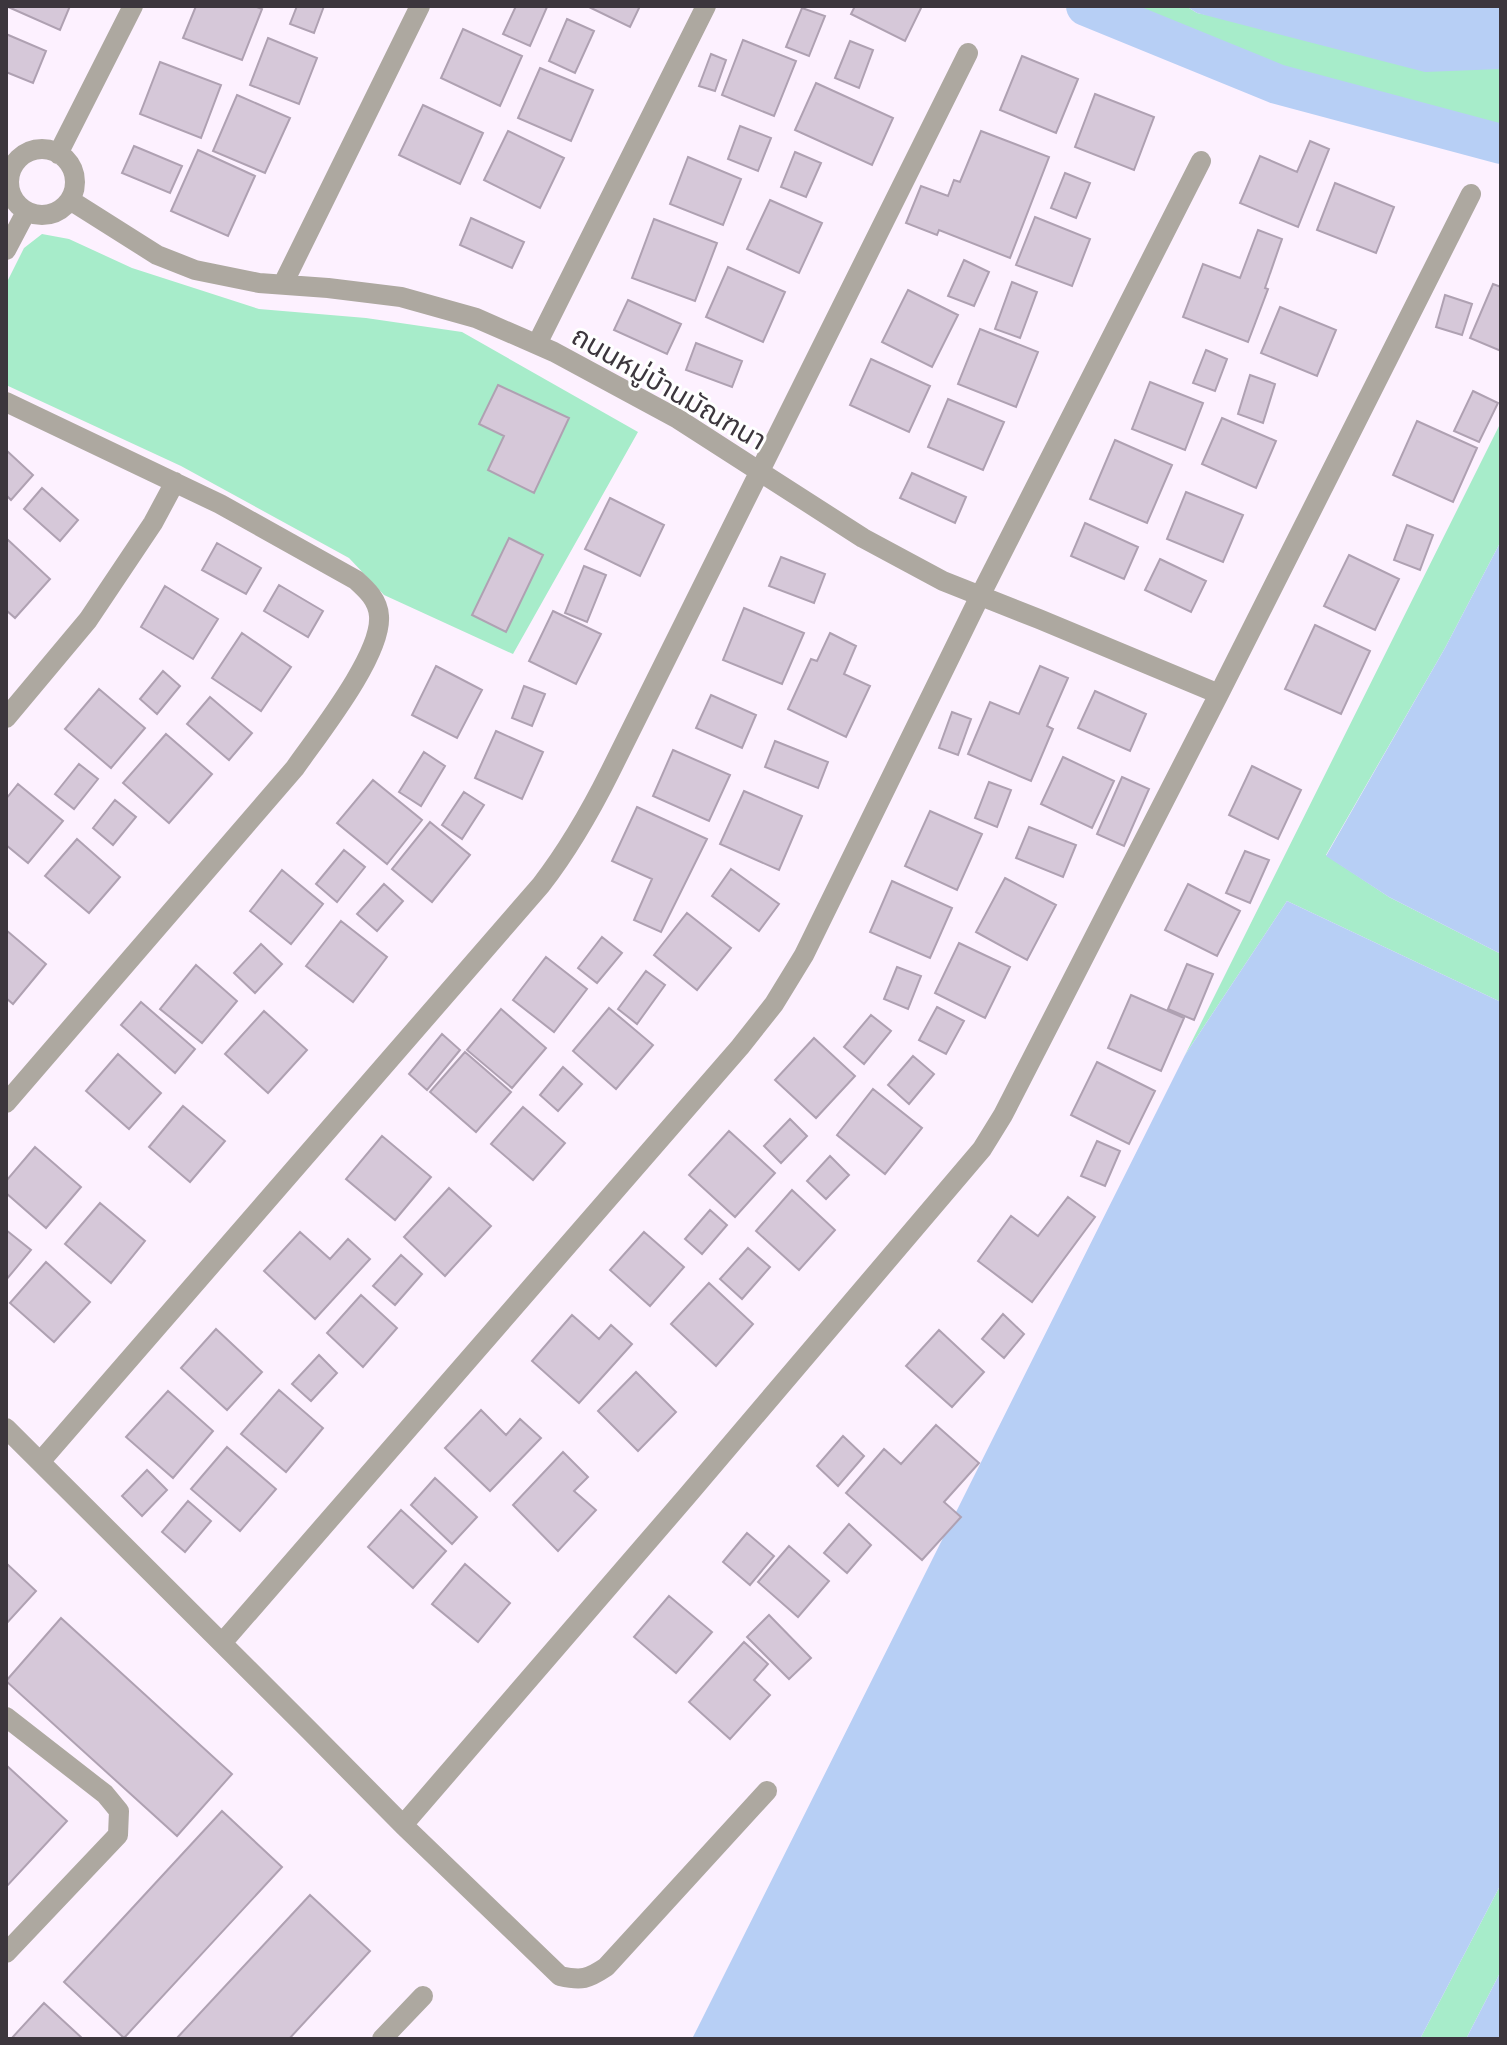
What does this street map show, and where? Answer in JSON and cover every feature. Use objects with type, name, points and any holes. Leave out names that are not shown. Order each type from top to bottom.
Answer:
[{"type":"street","points":[[58,154],[133,6]]},
{"type":"street","points":[[283,284],[420,6]]},
{"type":"street","points":[[537,344],[706,6]]},
{"type":"street","points":[[40,1462],[565,854],[587,818],[968,53]]},
{"type":"street","points":[[49,149],[71,166],[75,180],[74,194],[54,214],[40,216],[26,212],[16,203],[10,191],[9,167],[29,151],[49,149]]},
{"type":"street","points":[[222,1643],[774,1004],[804,955],[980,596],[1201,161]]},
{"type":"street","points":[[403,1825],[982,1149],[1003,1115],[1219,694],[1471,194]]},
{"type":"street","name":"ถนนหมู่บ้านมัณฑนา","points":[[70,200],[157,255],[195,270],[259,283],[401,297],[476,318],[537,344],[678,419],[863,538],[943,581],[1219,694]]},
{"type":"street","points":[[6,250],[26,212]]},
{"type":"street","points":[[6,402],[220,504],[356,580],[372,594],[379,614],[377,635],[362,667],[295,768],[6,1103]]},
{"type":"street","points":[[6,718],[88,620],[153,523],[175,482]]},
{"type":"street","points":[[6,1428],[403,1825],[560,1976],[579,1981],[606,1967],[767,1791]]},
{"type":"street","points":[[6,1717],[105,1794],[119,1811],[118,1835],[6,1953]]},
{"type":"street","points":[[382,2039],[423,1996]]},
{"type":"green space","points":[[1117,6],[1186,6],[1197,13],[1501,67],[1501,126],[1270,70]]},
{"type":"green space","points":[[42,234],[69,239],[132,268],[259,309],[366,318],[462,332],[638,432],[513,654],[384,595],[349,558],[181,466],[6,385],[6,284],[24,248]]},
{"type":"green space","points":[[1501,422],[1501,541],[1445,648],[1326,855],[1389,897],[1501,954],[1501,1002],[1287,901],[1185,1055]]},
{"type":"green space","points":[[1501,1884],[1501,1971],[1466,2039],[1420,2039]]},
{"type":"water","points":[[1186,6],[1501,6],[1501,67],[1425,72],[1197,13]]},
{"type":"water","points":[[1501,541],[1501,954],[1389,897],[1326,856],[1445,648]]},
{"type":"water","points":[[1287,901],[1501,1002],[1501,1884],[1420,2039],[692,2039],[1185,1055]]},
{"type":"water","points":[[1501,1971],[1501,2039],[1466,2039]]},
{"type":"building","points":[[6,6],[70,6],[60,30]]},
{"type":"building","points":[[196,6],[254,6],[262,9],[242,60],[183,38]]},
{"type":"building","points":[[297,6],[324,6],[314,33],[290,24]]},
{"type":"building","points":[[516,6],[547,7],[530,46],[503,34]]},
{"type":"building","points":[[587,6],[640,6],[630,27]]},
{"type":"building","points":[[855,6],[922,6],[905,41],[851,14]]},
{"type":"building","points":[[802,8],[825,16],[809,56],[786,47]]},
{"type":"building","points":[[567,19],[594,31],[575,73],[549,61]]},
{"type":"building","points":[[463,29],[522,56],[500,106],[441,78]]},
{"type":"building","points":[[6,34],[46,51],[33,83],[6,72]]},
{"type":"building","points":[[268,38],[317,58],[299,104],[250,85]]},
{"type":"building","points":[[743,40],[796,61],[774,116],[722,95]]},
{"type":"building","points":[[850,41],[873,50],[859,88],[835,78]]},
{"type":"building","points":[[711,54],[726,60],[715,91],[699,86]]},
{"type":"building","points":[[1022,56],[1078,79],[1056,133],[1000,110]]},
{"type":"building","points":[[160,62],[221,85],[201,138],[140,114]]},
{"type":"building","points":[[540,68],[593,90],[571,141],[518,118]]},
{"type":"building","points":[[816,83],[893,118],[872,165],[795,130]]},
{"type":"building","points":[[1095,94],[1154,117],[1134,170],[1075,147]]},
{"type":"building","points":[[237,95],[290,118],[265,173],[213,151]]},
{"type":"building","points":[[423,105],[483,133],[460,184],[399,155]]},
{"type":"building","points":[[740,126],[771,138],[758,171],[728,159]]},
{"type":"building","points":[[508,131],[564,158],[540,208],[484,180]]},
{"type":"building","points":[[981,131],[1049,157],[1010,258],[939,230],[937,235],[906,223],[921,186],[948,196],[954,180],[960,182]]},
{"type":"building","points":[[1310,141],[1329,149],[1298,227],[1240,203],[1260,156],[1297,172]]},
{"type":"building","points":[[134,146],[182,166],[170,193],[122,173]]},
{"type":"building","points":[[198,150],[255,176],[228,236],[171,211]]},
{"type":"building","points":[[795,152],[821,163],[806,197],[781,187]]},
{"type":"building","points":[[688,157],[741,179],[723,225],[670,204]]},
{"type":"building","points":[[1065,173],[1090,183],[1076,218],[1051,208]]},
{"type":"building","points":[[1335,183],[1394,207],[1376,253],[1317,230]]},
{"type":"building","points":[[770,200],[822,223],[799,273],[747,249]]},
{"type":"building","points":[[1035,217],[1090,239],[1072,286],[1016,265]]},
{"type":"building","points":[[471,218],[524,242],[512,268],[460,245]]},
{"type":"building","points":[[654,219],[717,243],[695,301],[632,278]]},
{"type":"building","points":[[1258,230],[1282,239],[1248,342],[1183,317],[1203,264],[1240,278]]},
{"type":"building","points":[[964,260],[989,272],[974,306],[948,296]]},
{"type":"building","points":[[728,267],[785,292],[763,342],[706,317]]},
{"type":"building","points":[[1012,282],[1037,292],[1020,338],[995,329]]},
{"type":"building","points":[[1493,284],[1501,287],[1501,351],[1470,338]]},
{"type":"building","points":[[908,290],[958,315],[932,367],[882,342]]},
{"type":"building","points":[[1445,295],[1472,304],[1462,335],[1436,327]]},
{"type":"building","points":[[628,300],[681,324],[667,354],[614,330]]},
{"type":"building","points":[[1280,307],[1336,330],[1317,376],[1261,353]]},
{"type":"building","points":[[980,329],[1038,352],[1016,407],[958,384]]},
{"type":"building","points":[[696,343],[742,361],[732,387],[686,370]]},
{"type":"building","points":[[1206,350],[1227,359],[1215,391],[1193,383]]},
{"type":"building","points":[[871,359],[930,386],[909,432],[850,405]]},
{"type":"building","points":[[1250,375],[1275,384],[1263,423],[1238,414]]},
{"type":"building","points":[[1150,382],[1203,403],[1185,450],[1132,429]]},
{"type":"building","points":[[498,385],[569,418],[534,493],[488,470],[504,436],[479,424]]},
{"type":"building","points":[[1473,391],[1498,403],[1479,442],[1454,431]]},
{"type":"building","points":[[948,399],[1004,422],[983,470],[928,447]]},
{"type":"building","points":[[1222,418],[1276,441],[1256,488],[1202,464]]},
{"type":"building","points":[[1417,421],[1477,448],[1453,502],[1393,475]]},
{"type":"building","points":[[1115,440],[1172,465],[1147,523],[1090,499]]},
{"type":"building","points":[[6,450],[33,475],[11,500],[6,495]]},
{"type":"building","points":[[912,473],[966,497],[955,523],[900,498]]},
{"type":"building","points":[[42,488],[78,520],[60,541],[24,509]]},
{"type":"building","points":[[1186,492],[1243,515],[1223,562],[1167,539]]},
{"type":"building","points":[[610,498],[664,525],[640,576],[585,549]]},
{"type":"building","points":[[1085,523],[1138,547],[1124,579],[1071,556]]},
{"type":"building","points":[[1407,525],[1433,535],[1420,570],[1394,560]]},
{"type":"building","points":[[509,538],[543,555],[506,632],[472,615]]},
{"type":"building","points":[[7,539],[50,579],[15,618],[6,610]]},
{"type":"building","points":[[217,543],[261,568],[246,594],[202,570]]},
{"type":"building","points":[[1349,555],[1399,579],[1375,630],[1324,606]]},
{"type":"building","points":[[781,557],[825,574],[814,603],[769,586]]},
{"type":"building","points":[[1160,559],[1206,581],[1191,612],[1145,590]]},
{"type":"building","points":[[584,566],[606,575],[587,622],[565,613]]},
{"type":"building","points":[[279,585],[323,611],[308,637],[264,611]]},
{"type":"building","points":[[165,586],[218,619],[193,659],[141,627]]},
{"type":"building","points":[[744,608],[804,633],[782,684],[723,660]]},
{"type":"building","points":[[553,611],[601,634],[576,684],[529,661]]},
{"type":"building","points":[[1315,625],[1370,651],[1341,714],[1285,689]]},
{"type":"building","points":[[242,633],[291,667],[261,711],[212,678]]},
{"type":"building","points":[[830,633],[856,646],[844,674],[870,686],[846,737],[788,709],[811,659],[817,661]]},
{"type":"building","points":[[436,666],[482,690],[457,738],[412,715]]},
{"type":"building","points":[[1040,666],[1068,678],[1047,726],[1053,729],[1031,781],[968,754],[990,702],[1019,714]]},
{"type":"building","points":[[163,671],[180,686],[157,714],[140,699]]},
{"type":"building","points":[[524,686],[545,694],[532,726],[512,718]]},
{"type":"building","points":[[99,689],[145,728],[111,768],[65,729]]},
{"type":"building","points":[[1095,691],[1146,714],[1130,751],[1078,728]]},
{"type":"building","points":[[711,695],[756,715],[742,748],[696,728]]},
{"type":"building","points":[[210,697],[252,733],[229,760],[187,724]]},
{"type":"building","points":[[952,712],[971,719],[958,755],[939,748]]},
{"type":"building","points":[[496,731],[543,752],[522,799],[475,778]]},
{"type":"building","points":[[166,734],[212,774],[169,823],[123,783]]},
{"type":"building","points":[[775,741],[828,762],[818,788],[765,767]]},
{"type":"building","points":[[673,750],[730,775],[709,821],[653,796]]},
{"type":"building","points":[[424,752],[445,766],[421,806],[399,792]]},
{"type":"building","points":[[1063,757],[1114,781],[1092,828],[1041,804]]},
{"type":"building","points":[[79,764],[98,779],[74,809],[55,794]]},
{"type":"building","points":[[1252,766],[1301,790],[1278,839],[1229,815]]},
{"type":"building","points":[[1122,777],[1149,789],[1124,846],[1097,834]]},
{"type":"building","points":[[373,780],[422,820],[387,864],[337,823]]},
{"type":"building","points":[[989,782],[1011,790],[997,827],[975,818]]},
{"type":"building","points":[[18,784],[63,821],[28,863],[6,845],[6,799]]},
{"type":"building","points":[[744,791],[802,816],[779,870],[720,844]]},
{"type":"building","points":[[464,792],[484,805],[462,839],[442,825]]},
{"type":"building","points":[[115,800],[136,817],[113,845],[93,828]]},
{"type":"building","points":[[637,807],[707,839],[661,932],[634,920],[652,879],[612,861]]},
{"type":"building","points":[[930,811],[982,834],[957,890],[905,866]]},
{"type":"building","points":[[430,822],[470,855],[432,902],[392,869]]},
{"type":"building","points":[[1029,827],[1076,845],[1063,877],[1016,858]]},
{"type":"building","points":[[77,839],[120,877],[89,913],[45,876]]},
{"type":"building","points":[[344,850],[365,867],[337,902],[316,884]]},
{"type":"building","points":[[1245,851],[1269,860],[1250,903],[1226,893]]},
{"type":"building","points":[[731,869],[779,904],[759,931],[712,896]]},
{"type":"building","points":[[282,870],[323,904],[291,944],[250,911]]},
{"type":"building","points":[[1005,878],[1056,905],[1027,960],[976,932]]},
{"type":"building","points":[[892,881],[952,908],[930,958],[870,932]]},
{"type":"building","points":[[384,884],[403,901],[377,931],[357,914]]},
{"type":"building","points":[[1188,884],[1240,911],[1217,956],[1165,930]]},
{"type":"building","points":[[687,913],[731,948],[697,990],[654,955]]},
{"type":"building","points":[[341,921],[387,957],[353,1002],[306,966]]},
{"type":"building","points":[[6,930],[46,964],[13,1004],[6,998]]},
{"type":"building","points":[[602,937],[622,953],[597,983],[578,968]]},
{"type":"building","points":[[959,943],[1010,967],[985,1018],[935,993]]},
{"type":"building","points":[[261,944],[282,964],[255,993],[234,973]]},
{"type":"building","points":[[546,957],[587,989],[554,1032],[513,1000]]},
{"type":"building","points":[[1187,964],[1213,974],[1194,1020],[1168,1009]]},
{"type":"building","points":[[196,965],[237,1001],[202,1043],[160,1009]]},
{"type":"building","points":[[897,967],[921,976],[908,1009],[884,999]]},
{"type":"building","points":[[646,971],[665,985],[637,1024],[618,1009]]},
{"type":"building","points":[[1131,995],[1184,1018],[1161,1071],[1108,1048]]},
{"type":"building","points":[[141,1002],[195,1049],[175,1073],[121,1025]]},
{"type":"building","points":[[937,1007],[964,1021],[946,1054],[919,1040]]},
{"type":"building","points":[[609,1008],[653,1045],[616,1089],[573,1051]]},
{"type":"building","points":[[501,1009],[546,1048],[512,1088],[467,1050]]},
{"type":"building","points":[[264,1011],[307,1050],[268,1093],[225,1054]]},
{"type":"building","points":[[871,1015],[891,1031],[864,1064],[844,1047]]},
{"type":"building","points":[[442,1034],[460,1050],[427,1090],[409,1074]]},
{"type":"building","points":[[814,1038],[855,1076],[816,1118],[775,1080]]},
{"type":"building","points":[[465,1052],[511,1092],[476,1132],[430,1092]]},
{"type":"building","points":[[118,1054],[161,1093],[129,1129],[86,1091]]},
{"type":"building","points":[[913,1056],[934,1074],[909,1104],[888,1085]]},
{"type":"building","points":[[1097,1062],[1155,1091],[1129,1144],[1071,1115]]},
{"type":"building","points":[[563,1067],[582,1084],[558,1111],[540,1095]]},
{"type":"building","points":[[873,1089],[922,1128],[885,1174],[837,1135]]},
{"type":"building","points":[[183,1106],[225,1141],[190,1182],[149,1147]]},
{"type":"building","points":[[523,1107],[565,1143],[533,1180],[491,1144]]},
{"type":"building","points":[[790,1119],[807,1136],[781,1163],[764,1146]]},
{"type":"building","points":[[729,1131],[775,1173],[735,1217],[689,1175]]},
{"type":"building","points":[[382,1136],[431,1177],[395,1220],[346,1179]]},
{"type":"building","points":[[1097,1141],[1120,1151],[1105,1186],[1081,1176]]},
{"type":"building","points":[[35,1147],[81,1187],[46,1228],[6,1193],[6,1181]]},
{"type":"building","points":[[830,1156],[849,1175],[826,1199],[807,1181]]},
{"type":"building","points":[[449,1188],[491,1226],[445,1276],[404,1237]]},
{"type":"building","points":[[792,1190],[835,1230],[799,1270],[756,1231]]},
{"type":"building","points":[[1068,1197],[1095,1217],[1032,1302],[978,1261],[1011,1216],[1038,1236]]},
{"type":"building","points":[[100,1203],[145,1241],[111,1283],[65,1244]]},
{"type":"building","points":[[710,1210],[727,1225],[702,1254],[685,1239]]},
{"type":"building","points":[[6,1230],[31,1250],[6,1280]]},
{"type":"building","points":[[300,1232],[330,1259],[348,1239],[370,1259],[315,1319],[264,1271]]},
{"type":"building","points":[[644,1232],[684,1267],[650,1306],[610,1270]]},
{"type":"building","points":[[748,1248],[770,1267],[742,1299],[720,1279]]},
{"type":"building","points":[[401,1255],[422,1274],[395,1305],[373,1286]]},
{"type":"building","points":[[46,1262],[90,1302],[54,1342],[10,1303]]},
{"type":"building","points":[[709,1283],[753,1324],[716,1366],[671,1324]]},
{"type":"building","points":[[361,1295],[397,1328],[363,1367],[327,1333]]},
{"type":"building","points":[[1003,1314],[1024,1334],[1004,1358],[982,1339]]},
{"type":"building","points":[[572,1315],[599,1339],[611,1325],[632,1344],[579,1403],[532,1361]]},
{"type":"building","points":[[216,1329],[262,1372],[227,1410],[181,1368]]},
{"type":"building","points":[[939,1330],[984,1372],[952,1407],[906,1366]]},
{"type":"building","points":[[319,1355],[337,1373],[311,1401],[292,1384]]},
{"type":"building","points":[[636,1372],[676,1412],[638,1451],[598,1411]]},
{"type":"building","points":[[279,1390],[323,1428],[286,1472],[241,1434]]},
{"type":"building","points":[[168,1391],[213,1431],[173,1478],[126,1437]]},
{"type":"building","points":[[481,1410],[506,1435],[520,1419],[541,1438],[490,1491],[445,1448]]},
{"type":"building","points":[[936,1425],[979,1463],[944,1502],[961,1517],[922,1560],[846,1493],[884,1449],[901,1464]]},
{"type":"building","points":[[843,1436],[864,1456],[838,1486],[817,1466]]},
{"type":"building","points":[[227,1447],[276,1489],[240,1531],[191,1489]]},
{"type":"building","points":[[563,1452],[588,1477],[574,1491],[596,1510],[558,1551],[513,1505]]},
{"type":"building","points":[[147,1470],[167,1490],[142,1516],[122,1496]]},
{"type":"building","points":[[435,1478],[477,1517],[452,1544],[411,1505]]},
{"type":"building","points":[[188,1501],[211,1521],[185,1552],[162,1532]]},
{"type":"building","points":[[401,1510],[446,1551],[413,1588],[368,1547]]},
{"type":"building","points":[[849,1524],[871,1545],[847,1573],[824,1553]]},
{"type":"building","points":[[747,1533],[774,1556],[750,1585],[723,1562]]},
{"type":"building","points":[[789,1546],[829,1581],[798,1617],[758,1582]]},
{"type":"building","points":[[6,1563],[36,1591],[6,1624]]},
{"type":"building","points":[[465,1564],[510,1603],[478,1642],[432,1604]]},
{"type":"building","points":[[669,1596],[712,1632],[676,1673],[634,1637]]},
{"type":"building","points":[[769,1615],[811,1658],[789,1679],[747,1637]]},
{"type":"building","points":[[61,1618],[232,1774],[177,1836],[6,1681]]},
{"type":"building","points":[[744,1642],[768,1664],[754,1680],[770,1695],[730,1739],[689,1702]]},
{"type":"building","points":[[6,1765],[67,1821],[6,1887]]},
{"type":"building","points":[[222,1811],[282,1867],[124,2038],[64,1982]]},
{"type":"building","points":[[310,1895],[370,1951],[289,2039],[176,2039]]},
{"type":"building","points":[[44,2003],[83,2039],[11,2039]]},
{"type":"waterway","points":[[1086,6],[1277,84],[1501,144]]}]
